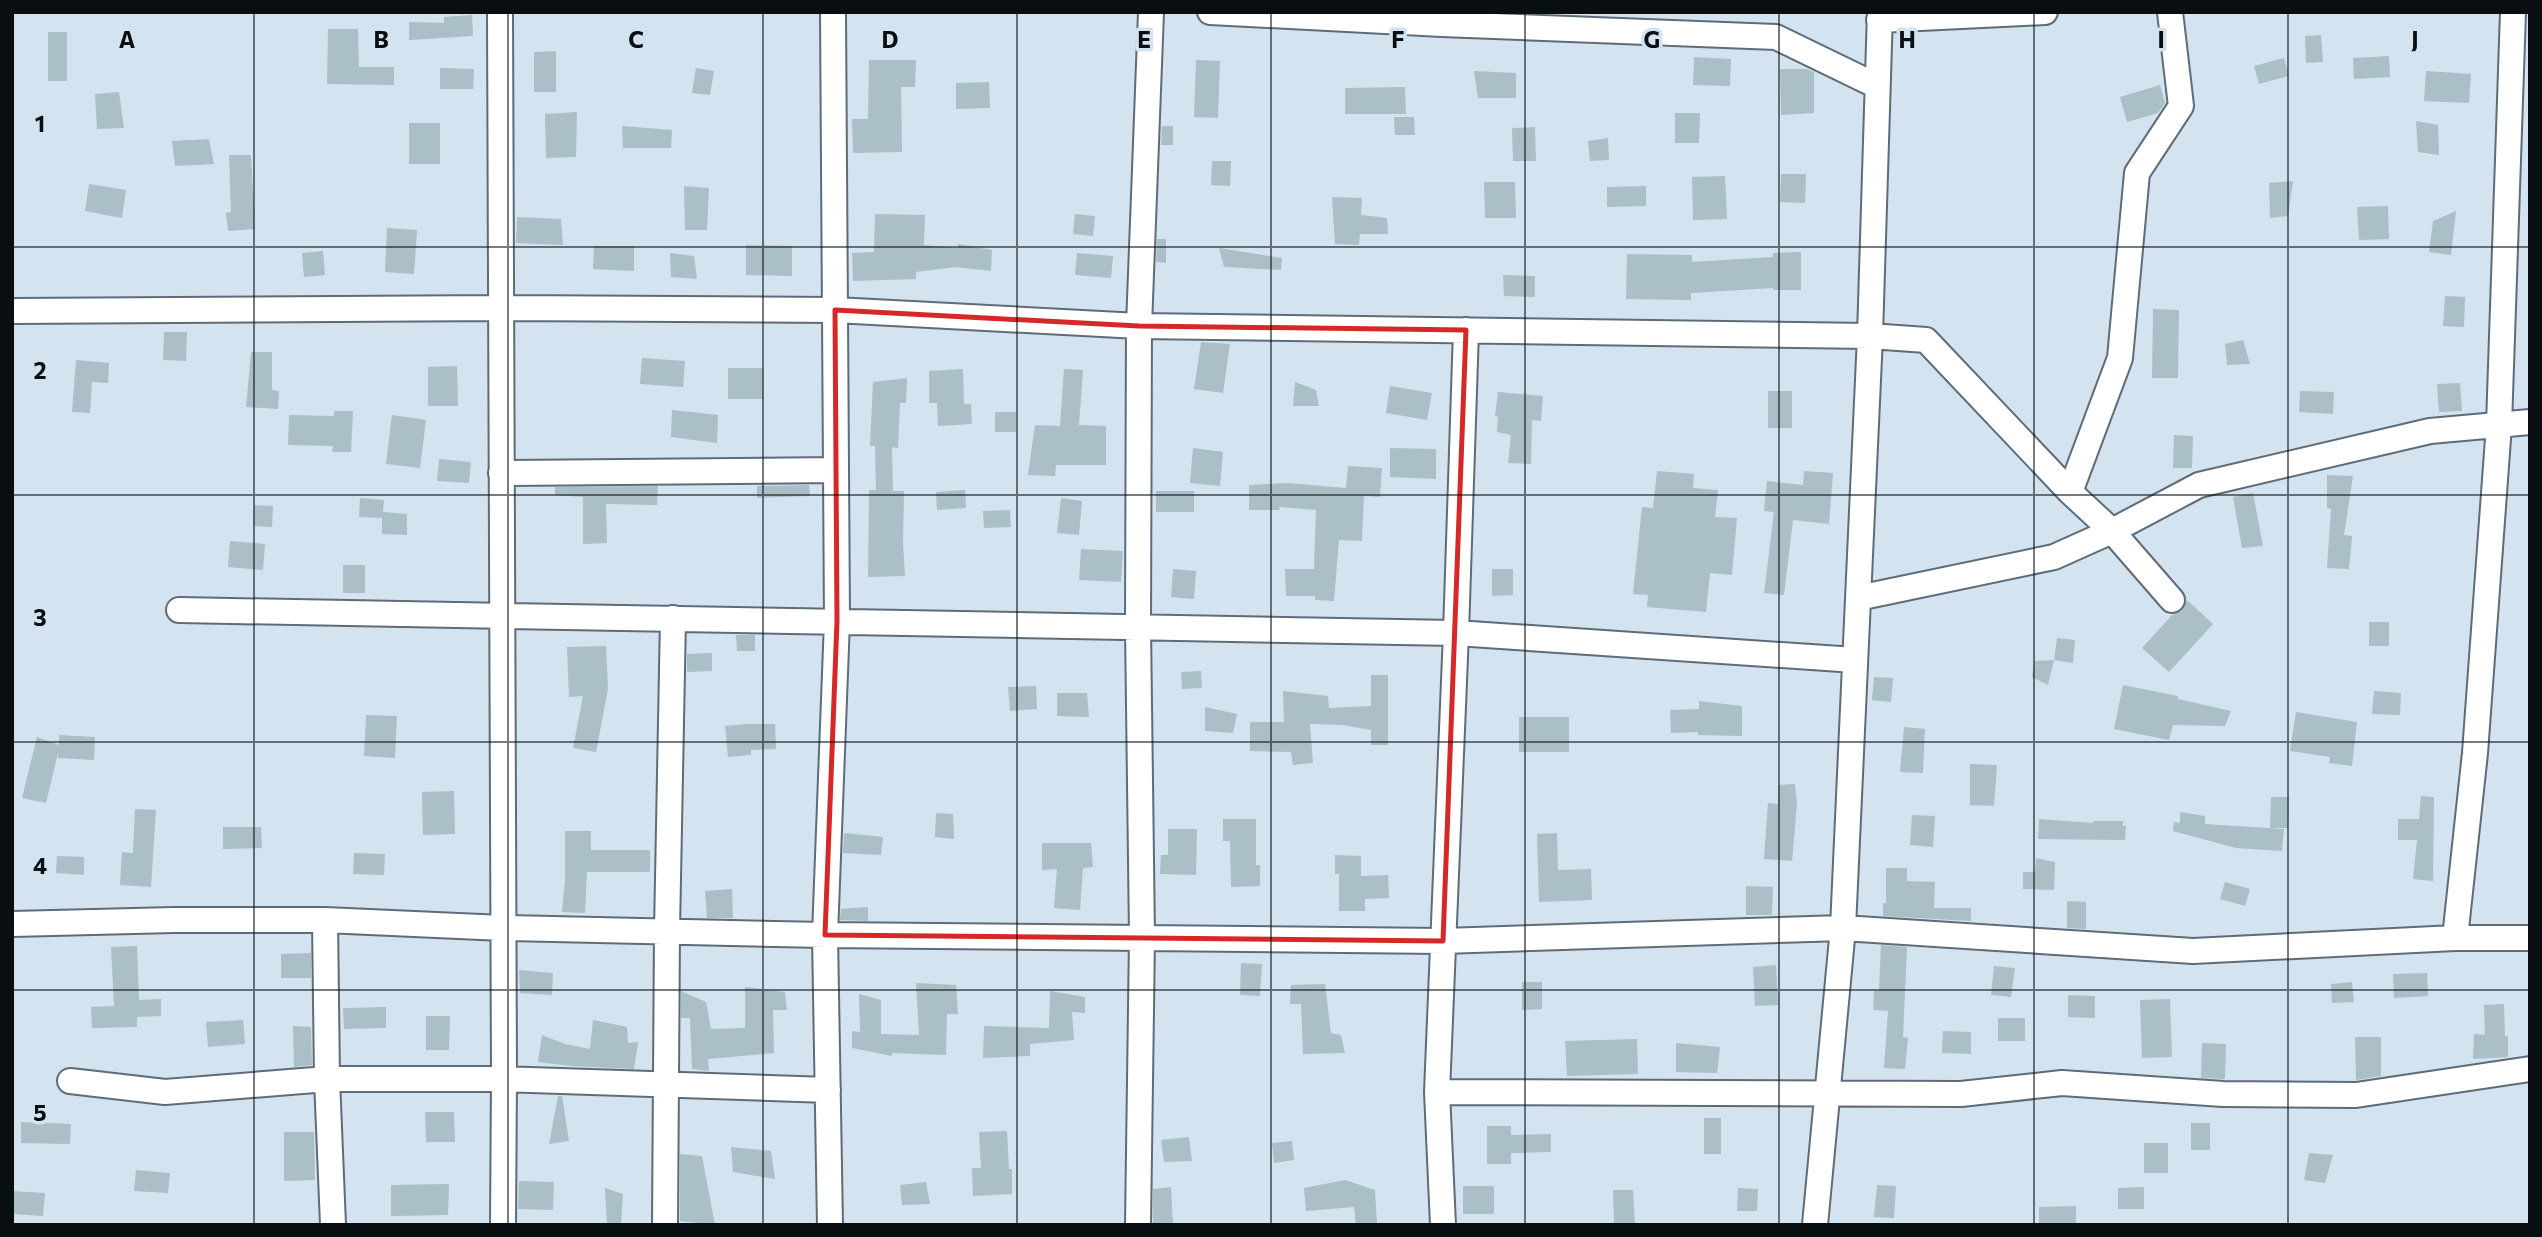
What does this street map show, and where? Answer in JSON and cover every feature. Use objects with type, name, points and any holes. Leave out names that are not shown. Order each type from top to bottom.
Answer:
[{"type":"street","points":[[500,12],[503,1225]]},
{"type":"street","points":[[830,1225],[825,934],[837,621],[833,12]]},
{"type":"street","points":[[1138,1225],[1142,937],[1138,627],[1139,326],[1151,12]]},
{"type":"street","points":[[1210,12],[1447,18],[1776,37],[1877,86]]},
{"type":"street","points":[[1815,1225],[1843,928],[1870,336],[1879,16],[2045,12]]},
{"type":"street","points":[[2070,492],[2120,358],[2137,173],[2182,106],[2170,12]]},
{"type":"street","points":[[2455,938],[2475,753],[2499,425],[2513,12]]},
{"type":"street","points":[[12,312],[500,308],[835,310],[1139,326],[1870,336],[1926,340],[2070,492],[2112,531],[2172,600]]},
{"type":"street","points":[[1443,1225],[1437,1092],[1466,330]]},
{"type":"street","points":[[1858,598],[2054,557],[2112,531],[2199,485],[2430,431],[2530,422]]},
{"type":"street","points":[[501,473],[836,470]]},
{"type":"street","points":[[179,610],[1456,633],[1855,660]]},
{"type":"street","points":[[665,1225],[673,618]]},
{"type":"street","points":[[12,924],[324,920],[503,928],[1443,941],[1843,928],[2193,951],[2455,938],[2530,938]]},
{"type":"street","points":[[324,920],[333,1225]]},
{"type":"street","points":[[1437,1092],[1961,1094],[2062,1083],[2223,1094],[2356,1095],[2530,1069]]},
{"type":"street","points":[[70,1081],[165,1092],[327,1079],[504,1079],[828,1090]]},
{"type":"highlighted area","points":[[835,310],[1139,326],[1466,330],[1443,941],[825,935],[837,621]]},
{"type":"building","points":[[472,15],[473,36],[409,40],[409,22],[444,23],[444,17]]},
{"type":"building","points":[[328,29],[358,29],[359,67],[394,67],[394,85],[327,84]]},
{"type":"building","points":[[48,32],[67,32],[67,81],[48,81]]},
{"type":"building","points":[[2321,35],[2323,62],[2306,63],[2305,36]]},
{"type":"building","points":[[556,51],[556,92],[534,92],[534,52]]},
{"type":"building","points":[[2389,56],[2390,77],[2354,79],[2353,58]]},
{"type":"building","points":[[1694,57],[1731,59],[1730,86],[1693,85]]},
{"type":"building","points":[[2284,58],[2289,76],[2259,84],[2254,66]]},
{"type":"building","points":[[869,60],[916,60],[915,87],[901,87],[902,152],[853,153],[852,119],[868,119]]},
{"type":"building","points":[[1196,60],[1220,61],[1218,118],[1194,117]]},
{"type":"building","points":[[440,68],[474,69],[473,89],[440,89]]},
{"type":"building","points":[[696,68],[714,71],[710,95],[692,93]]},
{"type":"building","points":[[1780,69],[1807,69],[1814,72],[1814,113],[1781,115]]},
{"type":"building","points":[[1474,71],[1516,73],[1516,98],[1478,98]]},
{"type":"building","points":[[2426,71],[2471,74],[2469,103],[2424,101]]},
{"type":"building","points":[[989,82],[990,108],[956,109],[956,83]]},
{"type":"building","points":[[2160,85],[2165,103],[2158,113],[2127,122],[2120,97]]},
{"type":"building","points":[[1405,87],[1406,114],[1345,114],[1345,88]]},
{"type":"building","points":[[119,92],[124,128],[97,129],[95,94]]},
{"type":"building","points":[[577,112],[576,157],[546,158],[545,114]]},
{"type":"building","points":[[1675,113],[1700,113],[1699,143],[1675,143]]},
{"type":"building","points":[[1394,117],[1414,117],[1415,135],[1395,135]]},
{"type":"building","points":[[2416,121],[2438,125],[2439,155],[2418,152]]},
{"type":"building","points":[[409,123],[440,123],[440,164],[409,164]]},
{"type":"building","points":[[622,126],[672,130],[671,148],[623,148]]},
{"type":"building","points":[[1162,126],[1173,126],[1173,145],[1161,145]]},
{"type":"building","points":[[1535,127],[1536,161],[1513,161],[1512,128]]},
{"type":"building","points":[[1608,138],[1609,160],[1590,161],[1588,141]]},
{"type":"building","points":[[209,139],[214,164],[175,166],[172,141]]},
{"type":"building","points":[[229,155],[251,155],[255,229],[228,231],[226,213],[231,212]]},
{"type":"building","points":[[1212,161],[1231,161],[1230,186],[1211,185]]},
{"type":"building","points":[[1781,174],[1806,174],[1805,203],[1780,202]]},
{"type":"building","points":[[1725,176],[1727,219],[1693,220],[1692,177]]},
{"type":"building","points":[[2293,181],[2288,216],[2270,218],[2269,183]]},
{"type":"building","points":[[1484,182],[1515,182],[1516,218],[1485,218]]},
{"type":"building","points":[[89,184],[126,190],[122,218],[85,211]]},
{"type":"building","points":[[684,186],[709,188],[707,230],[685,230]]},
{"type":"building","points":[[1646,186],[1646,206],[1607,207],[1607,187]]},
{"type":"building","points":[[1332,197],[1362,198],[1361,215],[1387,218],[1388,234],[1360,234],[1359,245],[1335,244]]},
{"type":"building","points":[[2388,206],[2389,239],[2359,240],[2357,207]]},
{"type":"building","points":[[2456,211],[2451,255],[2429,252],[2433,221]]},
{"type":"building","points":[[875,214],[925,215],[924,245],[958,248],[958,244],[992,250],[991,271],[955,267],[916,272],[916,279],[853,281],[852,253],[874,252]]},
{"type":"building","points":[[1075,214],[1095,216],[1093,236],[1073,234]]},
{"type":"building","points":[[517,217],[561,219],[563,245],[516,243]]},
{"type":"building","points":[[387,228],[417,230],[414,274],[385,272]]},
{"type":"building","points":[[1157,239],[1166,239],[1166,263],[1156,262]]},
{"type":"building","points":[[746,245],[792,246],[792,276],[746,275]]},
{"type":"building","points":[[594,246],[634,246],[634,271],[593,269]]},
{"type":"building","points":[[1219,248],[1282,258],[1281,270],[1224,267]]},
{"type":"building","points":[[323,251],[325,275],[304,277],[302,253]]},
{"type":"building","points":[[1801,252],[1801,290],[1773,288],[1691,293],[1691,300],[1626,299],[1627,254],[1692,255],[1692,262],[1773,257],[1773,253]]},
{"type":"building","points":[[670,253],[694,256],[697,279],[671,277]]},
{"type":"building","points":[[1077,253],[1113,256],[1111,278],[1075,275]]},
{"type":"building","points":[[1503,275],[1535,276],[1535,297],[1504,296]]},
{"type":"building","points":[[2445,296],[2465,297],[2464,327],[2443,326]]},
{"type":"building","points":[[2153,309],[2179,310],[2178,378],[2152,378]]},
{"type":"building","points":[[164,332],[187,332],[186,361],[163,360]]},
{"type":"building","points":[[2243,340],[2250,364],[2227,365],[2225,344]]},
{"type":"building","points":[[1201,342],[1230,344],[1223,393],[1194,389]]},
{"type":"building","points":[[251,352],[272,352],[272,390],[279,391],[278,409],[246,407]]},
{"type":"building","points":[[642,358],[685,361],[683,387],[640,384]]},
{"type":"building","points":[[76,360],[109,363],[108,383],[92,382],[90,413],[72,412]]},
{"type":"building","points":[[457,366],[458,406],[428,406],[428,367]]},
{"type":"building","points":[[728,368],[763,368],[763,399],[728,399]]},
{"type":"building","points":[[963,369],[964,404],[971,404],[972,424],[938,426],[937,403],[929,403],[929,371]]},
{"type":"building","points":[[1064,369],[1083,370],[1079,425],[1106,426],[1106,465],[1056,465],[1055,476],[1028,475],[1035,425],[1060,426]]},
{"type":"building","points":[[907,378],[906,403],[900,403],[898,448],[892,447],[893,491],[904,491],[905,576],[868,577],[869,490],[876,490],[875,446],[870,446],[873,382]]},
{"type":"building","points":[[1295,382],[1316,390],[1319,406],[1293,406]]},
{"type":"building","points":[[2460,383],[2462,411],[2439,412],[2437,384]]},
{"type":"building","points":[[1390,386],[1432,393],[1427,420],[1386,413]]},
{"type":"building","points":[[1768,391],[1792,391],[1792,428],[1768,428]]},
{"type":"building","points":[[2300,391],[2334,392],[2333,414],[2299,412]]},
{"type":"building","points":[[1498,392],[1543,396],[1541,421],[1532,420],[1531,464],[1508,463],[1511,435],[1497,432],[1498,417],[1495,416]]},
{"type":"building","points":[[672,410],[718,415],[717,443],[671,437]]},
{"type":"building","points":[[334,411],[353,411],[351,452],[332,452],[333,446],[288,445],[289,415],[334,416]]},
{"type":"building","points":[[995,412],[1016,412],[1016,432],[995,432]]},
{"type":"building","points":[[392,415],[426,420],[420,468],[386,464]]},
{"type":"building","points":[[2174,435],[2193,436],[2192,468],[2173,468]]},
{"type":"building","points":[[1193,448],[1223,452],[1220,486],[1190,483]]},
{"type":"building","points":[[1390,448],[1436,449],[1436,479],[1390,477]]},
{"type":"building","points":[[439,459],[471,462],[469,483],[437,481]]},
{"type":"building","points":[[1348,466],[1382,468],[1380,497],[1364,496],[1362,541],[1339,540],[1334,601],[1315,600],[1315,596],[1286,596],[1285,569],[1314,569],[1316,510],[1279,507],[1280,510],[1249,510],[1249,485],[1287,483],[1346,488]]},
{"type":"building","points":[[1657,471],[1694,474],[1693,488],[1718,490],[1715,517],[1737,518],[1732,575],[1710,573],[1706,612],[1647,607],[1648,595],[1633,594],[1642,507],[1653,508]]},
{"type":"building","points":[[1804,471],[1833,473],[1829,524],[1793,520],[1784,595],[1764,593],[1774,512],[1764,511],[1767,481],[1803,485]]},
{"type":"building","points":[[2327,475],[2353,476],[2344,535],[2352,536],[2349,569],[2327,568],[2331,509],[2327,508]]},
{"type":"building","points":[[809,485],[810,496],[757,498],[757,486]]},
{"type":"building","points":[[658,486],[657,505],[606,504],[607,543],[583,544],[583,497],[555,495],[555,487]]},
{"type":"building","points":[[965,490],[966,508],[937,510],[936,492]]},
{"type":"building","points":[[1156,491],[1194,491],[1194,512],[1156,512]]},
{"type":"building","points":[[2253,493],[2263,546],[2242,548],[2233,497]]},
{"type":"building","points":[[360,498],[384,500],[383,512],[407,514],[407,535],[382,534],[382,518],[359,517]]},
{"type":"building","points":[[1061,498],[1082,501],[1079,535],[1057,533]]},
{"type":"building","points":[[254,505],[273,506],[272,527],[253,526]]},
{"type":"building","points":[[1010,510],[1011,527],[984,528],[983,511]]},
{"type":"building","points":[[230,541],[265,544],[263,570],[228,567]]},
{"type":"building","points":[[1081,549],[1123,551],[1121,582],[1079,580]]},
{"type":"building","points":[[343,565],[365,565],[365,593],[343,593]]},
{"type":"building","points":[[1173,569],[1196,571],[1194,599],[1171,597]]},
{"type":"building","points":[[1492,569],[1513,569],[1513,595],[1492,596]]},
{"type":"building","points":[[2187,600],[2213,624],[2169,672],[2142,648],[2172,615],[2182,611]]},
{"type":"building","points":[[2369,622],[2389,622],[2389,646],[2369,646]]},
{"type":"building","points":[[736,635],[755,635],[755,651],[737,651]]},
{"type":"building","points":[[2057,638],[2075,640],[2073,663],[2054,660]]},
{"type":"building","points":[[606,646],[608,689],[596,752],[573,748],[583,696],[569,697],[567,647]]},
{"type":"building","points":[[712,653],[712,671],[687,672],[687,654]]},
{"type":"building","points":[[2054,660],[2048,685],[2032,677],[2034,661]]},
{"type":"building","points":[[1201,671],[1202,688],[1182,689],[1181,672]]},
{"type":"building","points":[[1371,675],[1388,675],[1388,745],[1371,745],[1371,730],[1343,725],[1310,724],[1313,763],[1293,765],[1291,752],[1250,751],[1250,722],[1284,722],[1283,691],[1328,696],[1329,708],[1371,706]]},
{"type":"building","points":[[1874,677],[1893,678],[1891,702],[1872,700]]},
{"type":"building","points":[[2123,685],[2178,696],[2178,699],[2231,711],[2225,726],[2173,725],[2169,740],[2114,729]]},
{"type":"building","points":[[1036,686],[1037,709],[1010,711],[1008,687]]},
{"type":"building","points":[[2374,691],[2401,693],[2400,715],[2372,714]]},
{"type":"building","points":[[1057,693],[1087,693],[1089,717],[1057,716]]},
{"type":"building","points":[[1699,701],[1742,706],[1742,736],[1698,735],[1698,732],[1671,733],[1670,710],[1699,709]]},
{"type":"building","points":[[1205,707],[1237,714],[1233,733],[1205,731]]},
{"type":"building","points":[[2296,712],[2357,722],[2352,766],[2329,763],[2330,757],[2290,751]]},
{"type":"building","points":[[366,715],[397,716],[395,758],[364,756]]},
{"type":"building","points":[[1519,717],[1569,717],[1569,752],[1519,752]]},
{"type":"building","points":[[775,724],[776,749],[751,750],[751,755],[728,757],[725,726]]},
{"type":"building","points":[[1904,727],[1925,729],[1923,773],[1900,772]]},
{"type":"building","points":[[59,735],[95,737],[94,760],[58,758],[58,753],[46,803],[22,798],[37,737],[59,745]]},
{"type":"building","points":[[1970,764],[1997,765],[1994,806],[1970,805]]},
{"type":"building","points":[[1795,784],[1797,804],[1792,861],[1764,859],[1768,803],[1778,804],[1778,785]]},
{"type":"building","points":[[454,791],[455,834],[423,835],[422,792]]},
{"type":"building","points":[[2421,796],[2434,797],[2433,881],[2413,879],[2417,840],[2398,840],[2398,819],[2419,819]]},
{"type":"building","points":[[2271,797],[2289,797],[2288,828],[2270,828]]},
{"type":"building","points":[[135,809],[156,810],[151,887],[120,885],[122,852],[133,853]]},
{"type":"building","points":[[2180,812],[2205,816],[2205,824],[2284,829],[2282,851],[2236,848],[2173,831],[2174,822],[2180,823]]},
{"type":"building","points":[[936,813],[953,814],[954,839],[935,837]]},
{"type":"building","points":[[1912,815],[1935,816],[1933,847],[1910,845]]},
{"type":"building","points":[[1223,819],[1256,819],[1256,865],[1260,865],[1260,886],[1231,887],[1230,841],[1223,841]]},
{"type":"building","points":[[2039,819],[2093,823],[2123,821],[2123,826],[2126,826],[2125,840],[2038,839]]},
{"type":"building","points":[[223,827],[261,827],[262,848],[223,849]]},
{"type":"building","points":[[1168,829],[1197,829],[1196,875],[1160,874],[1161,855],[1168,855]]},
{"type":"building","points":[[565,831],[591,831],[591,850],[650,850],[650,872],[587,872],[585,913],[562,912]]},
{"type":"building","points":[[844,833],[883,837],[881,855],[843,853]]},
{"type":"building","points":[[1557,833],[1558,870],[1591,869],[1592,900],[1539,902],[1537,834]]},
{"type":"building","points":[[1042,843],[1091,843],[1093,867],[1083,868],[1080,910],[1054,908],[1057,869],[1042,870]]},
{"type":"building","points":[[354,853],[385,854],[384,875],[353,874]]},
{"type":"building","points":[[1335,855],[1361,856],[1361,876],[1388,875],[1389,898],[1365,899],[1365,911],[1339,911],[1339,874],[1335,874]]},
{"type":"building","points":[[57,856],[84,857],[84,875],[56,873]]},
{"type":"building","points":[[2036,858],[2055,862],[2054,890],[2023,889],[2023,872],[2035,872]]},
{"type":"building","points":[[1886,868],[1907,868],[1907,881],[1935,882],[1934,908],[1971,908],[1971,921],[1883,916],[1883,903],[1886,903]]},
{"type":"building","points":[[2225,882],[2250,889],[2245,906],[2220,899]]},
{"type":"building","points":[[1746,886],[1773,887],[1772,915],[1746,915]]},
{"type":"building","points":[[732,889],[733,918],[707,918],[705,891]]},
{"type":"building","points":[[2067,901],[2086,902],[2086,929],[2067,928]]},
{"type":"building","points":[[868,907],[868,921],[840,920],[841,909]]},
{"type":"building","points":[[1881,945],[1907,947],[1903,1037],[1908,1038],[1905,1069],[1884,1068],[1888,1011],[1873,1010],[1874,991],[1879,991]]},
{"type":"building","points":[[137,946],[139,1000],[161,999],[161,1016],[137,1017],[137,1027],[92,1028],[91,1007],[114,1006],[111,947]]},
{"type":"building","points":[[311,953],[311,978],[281,978],[281,954]]},
{"type":"building","points":[[1241,963],[1262,964],[1260,996],[1240,995]]},
{"type":"building","points":[[1776,965],[1778,1005],[1755,1006],[1753,967]]},
{"type":"building","points":[[1994,966],[2015,968],[2011,997],[1991,995]]},
{"type":"building","points":[[519,970],[553,973],[552,995],[520,993]]},
{"type":"building","points":[[2427,973],[2428,996],[2394,998],[2393,974]]},
{"type":"building","points":[[1522,982],[1542,982],[1542,1009],[1522,1010]]},
{"type":"building","points":[[2352,982],[2354,1002],[2332,1003],[2331,984]]},
{"type":"building","points":[[916,983],[956,985],[958,1014],[947,1014],[946,1055],[892,1053],[892,1056],[852,1048],[852,1031],[860,1032],[859,994],[881,1000],[881,1034],[919,1035]]},
{"type":"building","points":[[1325,984],[1331,1033],[1341,1035],[1345,1053],[1303,1054],[1301,1004],[1290,1004],[1291,985]]},
{"type":"building","points":[[745,987],[785,992],[787,1010],[773,1010],[774,1053],[708,1059],[709,1071],[692,1069],[690,1018],[681,1018],[681,991],[706,1002],[711,1029],[745,1028]]},
{"type":"building","points":[[1050,991],[1085,997],[1085,1013],[1072,1012],[1074,1040],[1030,1044],[1030,1056],[983,1058],[984,1026],[1049,1028]]},
{"type":"building","points":[[2068,995],[2095,996],[2095,1018],[2068,1017]]},
{"type":"building","points":[[2170,999],[2172,1057],[2142,1058],[2140,1000]]},
{"type":"building","points":[[2504,1004],[2508,1057],[2473,1059],[2474,1034],[2485,1035],[2484,1005]]},
{"type":"building","points":[[386,1007],[386,1028],[344,1029],[343,1008]]},
{"type":"building","points":[[426,1016],[450,1016],[449,1050],[426,1050]]},
{"type":"building","points":[[1998,1018],[2025,1018],[2025,1041],[1998,1041]]},
{"type":"building","points":[[243,1020],[245,1044],[208,1047],[206,1022]]},
{"type":"building","points":[[593,1020],[627,1027],[628,1043],[638,1042],[634,1069],[538,1062],[542,1035],[565,1044],[590,1049]]},
{"type":"building","points":[[293,1026],[311,1027],[312,1065],[294,1067]]},
{"type":"building","points":[[1943,1031],[1971,1032],[1971,1054],[1942,1053]]},
{"type":"building","points":[[2355,1037],[2381,1037],[2381,1076],[2356,1080]]},
{"type":"building","points":[[1637,1039],[1638,1074],[1567,1076],[1565,1041]]},
{"type":"building","points":[[1676,1043],[1720,1047],[1717,1073],[1676,1072]]},
{"type":"building","points":[[2202,1043],[2226,1044],[2225,1079],[2201,1078]]},
{"type":"building","points":[[558,1096],[562,1096],[569,1141],[549,1144]]},
{"type":"building","points":[[425,1112],[454,1112],[455,1142],[426,1142]]},
{"type":"building","points":[[1704,1118],[1721,1118],[1721,1154],[1704,1154]]},
{"type":"building","points":[[21,1122],[71,1124],[70,1144],[21,1143]]},
{"type":"building","points":[[2191,1123],[2210,1123],[2210,1150],[2191,1150]]},
{"type":"building","points":[[1487,1126],[1511,1126],[1511,1135],[1551,1134],[1551,1152],[1511,1153],[1511,1164],[1487,1164]]},
{"type":"building","points":[[1007,1131],[1012,1194],[973,1196],[972,1168],[981,1168],[979,1132]]},
{"type":"building","points":[[284,1132],[314,1132],[315,1180],[284,1181]]},
{"type":"building","points":[[1189,1137],[1192,1161],[1164,1162],[1161,1140]]},
{"type":"building","points":[[1292,1141],[1294,1160],[1274,1163],[1272,1143]]},
{"type":"building","points":[[2144,1143],[2168,1143],[2168,1173],[2144,1173]]},
{"type":"building","points":[[731,1147],[771,1151],[775,1179],[733,1172]]},
{"type":"building","points":[[2309,1153],[2333,1155],[2325,1183],[2304,1180]]},
{"type":"building","points":[[680,1154],[702,1156],[715,1225],[680,1221]]},
{"type":"building","points":[[136,1170],[170,1173],[168,1193],[134,1191]]},
{"type":"building","points":[[1345,1180],[1375,1190],[1377,1224],[1356,1225],[1354,1207],[1306,1211],[1304,1188]]},
{"type":"building","points":[[519,1181],[554,1182],[553,1210],[518,1209]]},
{"type":"building","points":[[926,1182],[930,1204],[902,1205],[900,1185]]},
{"type":"building","points":[[449,1184],[448,1215],[391,1216],[391,1185]]},
{"type":"building","points":[[1877,1185],[1896,1186],[1894,1218],[1874,1217]]},
{"type":"building","points":[[1463,1186],[1494,1186],[1494,1214],[1463,1214]]},
{"type":"building","points":[[1171,1187],[1173,1225],[1153,1225],[1153,1189]]},
{"type":"building","points":[[2144,1187],[2144,1209],[2118,1209],[2118,1188]]},
{"type":"building","points":[[605,1188],[623,1194],[621,1225],[607,1225]]},
{"type":"building","points":[[1738,1188],[1758,1189],[1757,1211],[1737,1211]]},
{"type":"building","points":[[1613,1190],[1633,1190],[1635,1225],[1614,1225]]},
{"type":"building","points":[[12,1191],[45,1193],[43,1216],[12,1214]]},
{"type":"building","points":[[2076,1206],[2076,1225],[2039,1225],[2039,1207]]}]
